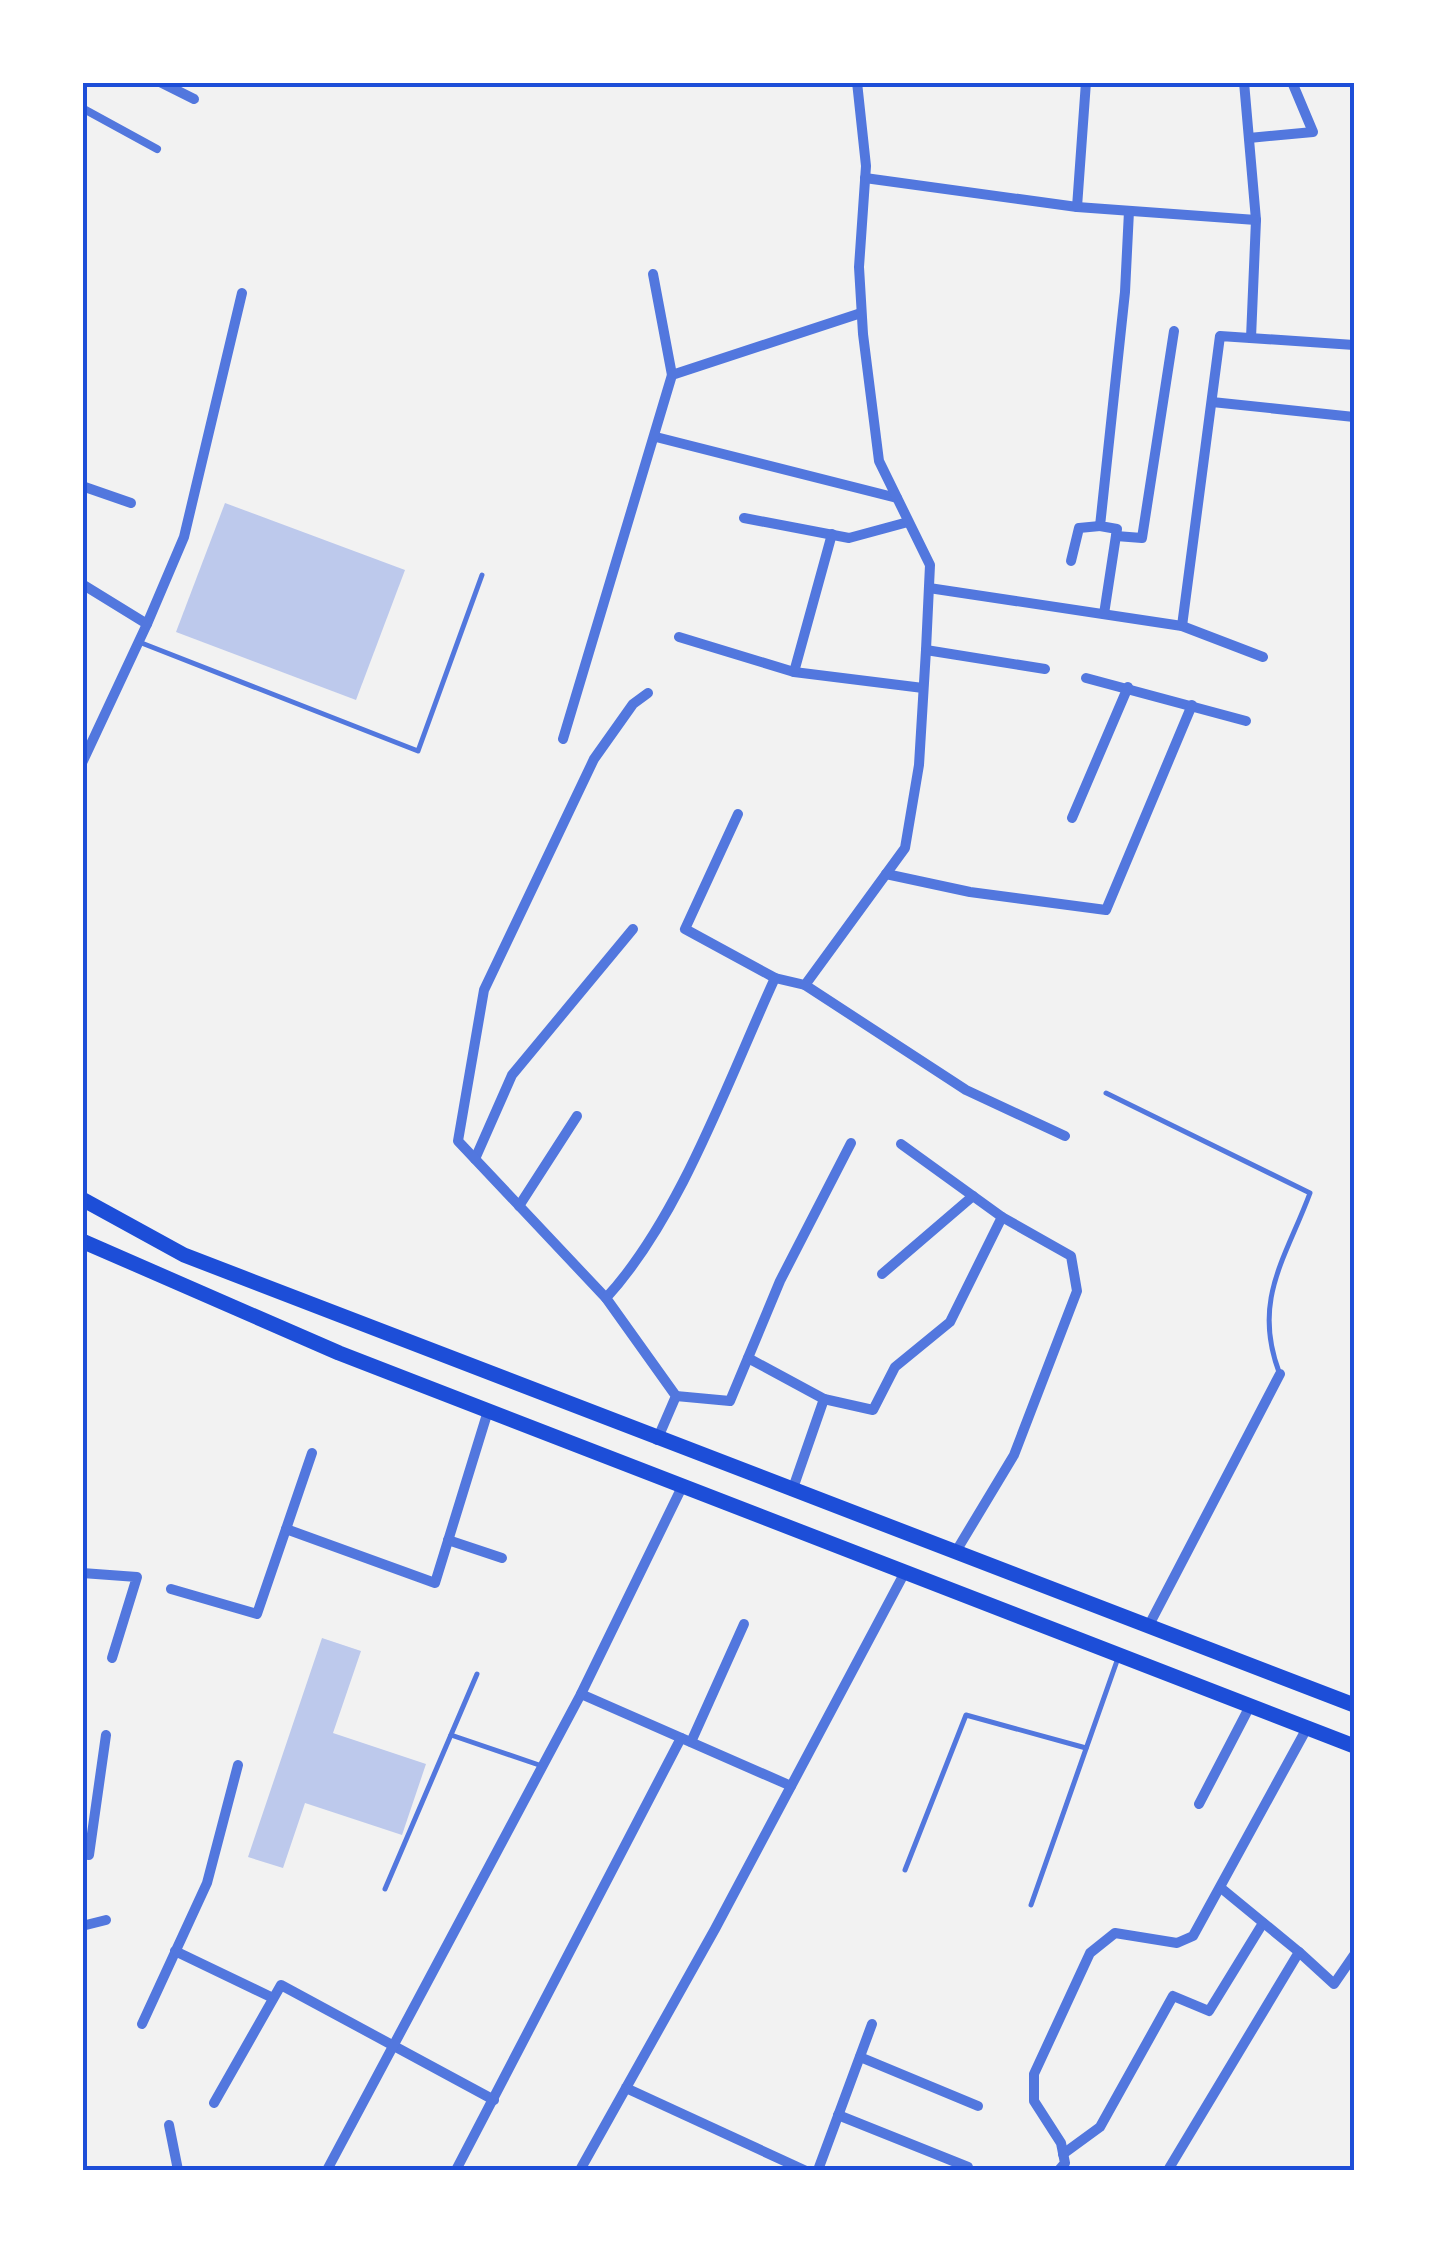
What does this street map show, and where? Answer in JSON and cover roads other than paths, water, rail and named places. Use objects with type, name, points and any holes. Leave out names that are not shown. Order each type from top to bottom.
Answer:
[{"type":"highway","points":[[82,1199],[184,1256],[1354,1705]]},
{"type":"highway","points":[[82,1241],[321,1346],[1354,1746]]},
{"type":"street","points":[[160,82],[194,99]]},
{"type":"street","points":[[805,985],[904,848],[919,765],[926,650],[930,565],[879,461],[861,313],[859,267],[864,178],[857,82]]},
{"type":"street","points":[[1078,208],[1086,82]]},
{"type":"street","points":[[1244,82],[1256,220],[1251,338]]},
{"type":"street","points":[[1249,138],[1313,132],[1292,82]]},
{"type":"street","points":[[82,108],[157,149]]},
{"type":"street","points":[[864,178],[1078,208],[1256,220]]},
{"type":"street","points":[[1100,526],[1129,211]]},
{"type":"street","points":[[563,740],[672,375],[653,274]]},
{"type":"street","points":[[82,763],[184,537],[242,293]]},
{"type":"street","points":[[672,375],[861,313]]},
{"type":"street","points":[[82,329],[82,380]]},
{"type":"street","points":[[1116,536],[1142,538],[1174,331]]},
{"type":"street","points":[[1182,626],[1220,336],[1354,345]]},
{"type":"street","points":[[1212,402],[1354,417]]},
{"type":"street","points":[[656,436],[897,498]]},
{"type":"street","points":[[82,486],[132,503]]},
{"type":"street","points":[[744,518],[849,538],[908,522]]},
{"type":"street","points":[[1071,561],[1078,528],[1118,529],[1104,614]]},
{"type":"street","points":[[794,672],[832,534]]},
{"type":"street","points":[[82,584],[147,624]]},
{"type":"street","points":[[928,588],[1182,626],[1263,656]]},
{"type":"street","points":[[678,637],[794,672],[923,688]]},
{"type":"street","points":[[926,650],[1045,669]]},
{"type":"street","points":[[1086,678],[1246,720]]},
{"type":"street","points":[[1072,818],[1128,687]]},
{"type":"street","points":[[648,693],[634,704],[594,759],[484,990],[458,1141],[606,1298],[676,1396],[730,1401],[780,1281],[851,1143]]},
{"type":"street","points":[[886,874],[970,892],[1106,910],[1192,706]]},
{"type":"street","points":[[738,814],[685,929],[776,978],[805,985],[966,1090],[1065,1136]]},
{"type":"street","points":[[474,1159],[512,1075],[634,929]]},
{"type":"street","points":[[606,1298],[635,1267],[693,1156],[776,978]]},
{"type":"street","points":[[519,1206],[577,1116]]},
{"type":"street","points":[[901,1144],[1002,1217],[1071,1256],[1076,1291],[1014,1454],[955,1552]]},
{"type":"street","points":[[882,1274],[973,1196]]},
{"type":"street","points":[[748,1358],[824,1399],[872,1410],[896,1366],[950,1322],[1002,1217]]},
{"type":"street","points":[[1148,1627],[1280,1374]]},
{"type":"street","points":[[658,1440],[676,1396]]},
{"type":"street","points":[[792,1491],[824,1399]]},
{"type":"street","points":[[286,1529],[436,1582],[488,1411]]},
{"type":"street","points":[[170,1589],[257,1614],[312,1453]]},
{"type":"street","points":[[327,2170],[581,1694],[682,1486]]},
{"type":"street","points":[[448,1540],[502,1558]]},
{"type":"street","points":[[580,2170],[905,1572]]},
{"type":"street","points":[[82,1573],[137,1577],[112,1658]]},
{"type":"street","points":[[456,2170],[744,1624]]},
{"type":"street","points":[[581,1694],[791,1786]]},
{"type":"street","points":[[1199,1804],[1250,1706]]},
{"type":"street","points":[[1060,2170],[1065,2163],[1062,2143],[1034,2101],[1034,2074],[1090,1953],[1115,1934],[1177,1943],[1193,1936],[1307,1728]]},
{"type":"street","points":[[82,1854],[89,1854],[106,1735]]},
{"type":"street","points":[[142,2024],[207,1882],[238,1765]]},
{"type":"street","points":[[1221,1888],[1334,1984],[1354,1955]]},
{"type":"street","points":[[82,1926],[106,1920]]},
{"type":"street","points":[[1063,2154],[1100,2127],[1172,1996],[1209,2011],[1263,1923]]},
{"type":"street","points":[[175,1951],[273,1998]]},
{"type":"street","points":[[1168,2170],[1299,1952]]},
{"type":"street","points":[[214,2102],[281,1984],[494,2100]]},
{"type":"street","points":[[818,2170],[872,2024]]},
{"type":"street","points":[[860,2057],[978,2106]]},
{"type":"street","points":[[626,2088],[804,2170]]},
{"type":"street","points":[[838,2115],[968,2167]]},
{"type":"street","points":[[169,2125],[178,2170]]},
{"type":"lane","points":[[139,642],[418,751],[482,575]]},
{"type":"lane","points":[[1106,1093],[1310,1193],[1278,1271],[1266,1313],[1268,1341],[1280,1374]]},
{"type":"lane","points":[[1031,1905],[1119,1655]]},
{"type":"lane","points":[[385,1889],[477,1674]]},
{"type":"lane","points":[[905,1870],[966,1715],[1086,1748]]},
{"type":"lane","points":[[450,1734],[542,1766]]}]
